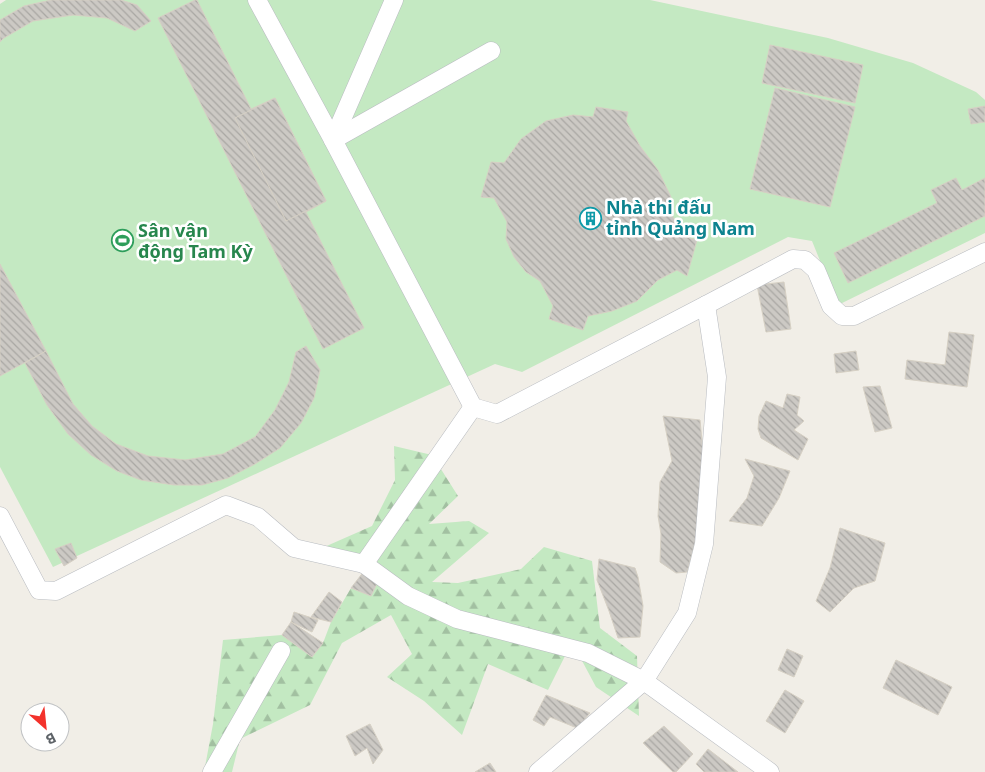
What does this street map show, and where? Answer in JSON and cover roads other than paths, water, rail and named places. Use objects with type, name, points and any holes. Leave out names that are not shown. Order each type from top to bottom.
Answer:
[{"type":"street","points":[[257,0],[334,140],[474,408],[497,414],[793,258],[805,260],[816,270],[831,306],[842,316],[854,316],[985,252]]},
{"type":"street","points":[[334,140],[394,0]]},
{"type":"street","points":[[334,140],[491,50]]},
{"type":"street","points":[[538,772],[644,681],[687,613],[704,544],[717,377],[706,305]]},
{"type":"street","points":[[364,564],[474,408]]},
{"type":"street","points":[[0,516],[39,590],[56,591],[226,505],[258,518],[294,548],[364,564],[408,596],[457,619],[588,653],[644,681],[770,772]]},
{"type":"street","points":[[212,772],[281,651]]},
{"type":"place","name":"Nhà thi đấu tỉnh Quảng Nam","points":[[590,218]]},
{"type":"place","name":"Sân vận động Tam Kỳ","points":[[122,241]]}]
